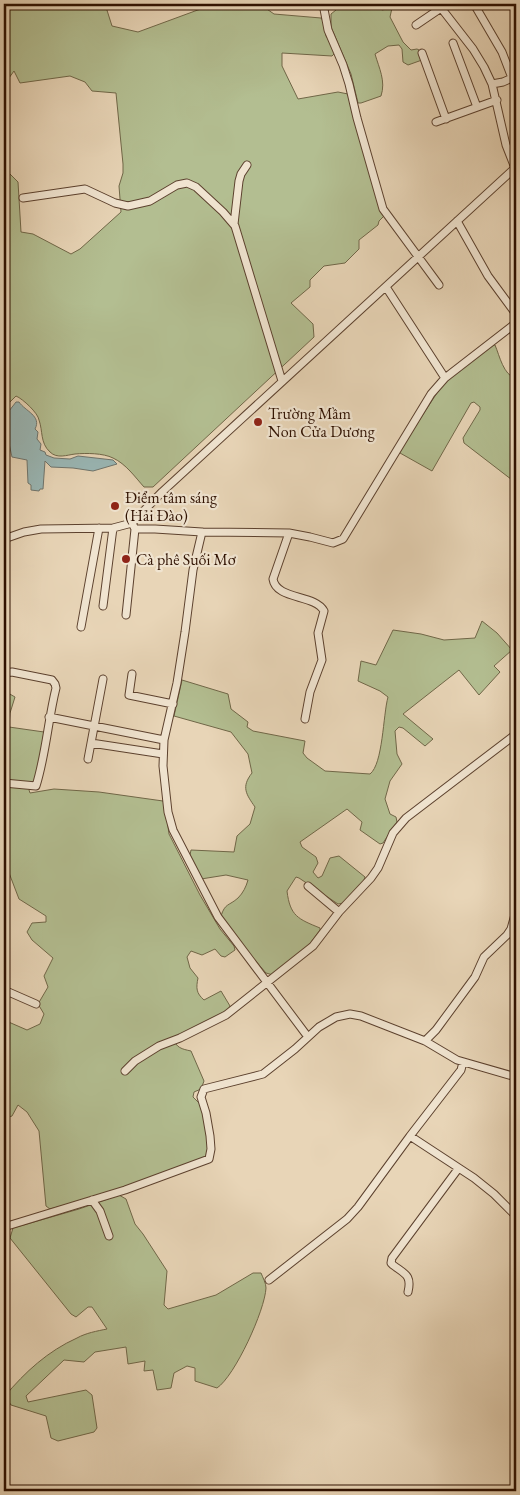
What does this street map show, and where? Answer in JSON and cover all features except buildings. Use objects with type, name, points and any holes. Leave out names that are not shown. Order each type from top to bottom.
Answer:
[{"type":"street","points":[[323,4],[328,30],[349,84],[383,208],[439,285]]},
{"type":"street","points":[[474,4],[502,52],[514,78],[492,84]]},
{"type":"street","points":[[126,615],[133,526],[162,492],[516,167],[506,145],[492,84],[480,58],[439,6],[416,26]]},
{"type":"street","points":[[453,43],[477,107]]},
{"type":"street","points":[[422,53],[446,119]]},
{"type":"street","points":[[436,122],[496,100]]},
{"type":"street","points":[[234,224],[239,181],[244,169],[248,165]]},
{"type":"street","points":[[22,198],[85,189],[115,204],[128,206],[150,201],[177,185],[187,183],[196,186],[234,224],[282,381]]},
{"type":"street","points":[[457,221],[488,276],[516,314]]},
{"type":"street","points":[[386,287],[445,378]]},
{"type":"street","points":[[4,538],[24,532],[41,530],[133,526],[202,532],[289,533],[333,543],[343,539],[427,400],[445,378],[516,323]]},
{"type":"street","points":[[81,628],[99,528]]},
{"type":"street","points":[[103,606],[113,528]]},
{"type":"street","points":[[202,532],[193,570],[185,632],[164,740],[163,754],[168,812],[173,830],[218,918],[308,1037]]},
{"type":"street","points":[[289,533],[273,583],[281,591],[320,606],[324,611],[318,633],[322,660],[310,692],[304,719]]},
{"type":"street","points":[[4,673],[12,672],[52,680],[56,688],[36,786],[4,783]]},
{"type":"street","points":[[132,674],[129,695],[172,704]]},
{"type":"street","points":[[88,759],[103,679]]},
{"type":"street","points":[[49,717],[164,740]]},
{"type":"street","points":[[125,1070],[158,1046],[180,1038],[226,1015],[313,946],[339,912],[371,878],[378,868],[393,833],[406,818],[516,734]]},
{"type":"street","points":[[91,743],[163,754]]},
{"type":"street","points":[[308,886],[339,912]]},
{"type":"street","points":[[425,1042],[475,977],[484,957],[511,929],[516,912]]},
{"type":"street","points":[[4,990],[36,1004]]},
{"type":"street","points":[[4,1227],[125,1190],[209,1159],[210,1136],[201,1097],[204,1089],[263,1074],[319,1027],[336,1017],[350,1014],[361,1016],[425,1042],[463,1062],[516,1077]]},
{"type":"street","points":[[269,1280],[347,1219],[358,1207],[461,1070],[463,1062]]},
{"type":"street","points":[[410,1136],[474,1178],[494,1194],[516,1216]]},
{"type":"street","points":[[408,1292],[410,1282],[407,1276],[391,1263],[392,1258],[458,1169]]},
{"type":"street","points":[[92,1200],[100,1211],[109,1236]]},
{"type":"green space","points":[[4,4],[105,4],[112,26],[138,32],[214,4],[253,4],[257,7],[264,7],[274,14],[321,18],[324,22],[326,36],[336,52],[332,56],[282,53],[282,66],[298,99],[338,92],[348,94],[385,215],[378,225],[359,240],[359,249],[345,263],[324,266],[310,280],[310,287],[291,303],[313,324],[314,337],[153,487],[144,487],[126,467],[109,456],[75,454],[62,456],[53,454],[45,445],[38,417],[30,406],[16,396],[4,408],[4,168],[18,182],[21,232],[33,234],[71,254],[80,249],[121,212],[119,186],[123,173],[123,164],[116,93],[92,91],[85,82],[70,76],[20,83],[14,71],[4,82]]},
{"type":"green space","points":[[332,4],[363,4],[383,10],[387,4],[399,4],[392,8],[390,17],[403,42],[411,50],[419,50],[422,60],[408,65],[403,62],[402,49],[399,45],[388,46],[375,54],[383,85],[381,96],[358,103],[351,74],[331,27],[331,14],[336,10]]},
{"type":"green space","points":[[490,345],[495,345],[505,369],[516,379],[516,483],[464,443],[463,438],[480,410],[480,407],[474,402],[471,403],[432,471],[400,453],[400,450],[446,379]]},
{"type":"green space","points":[[482,621],[497,633],[512,650],[494,666],[500,672],[479,695],[459,670],[403,714],[433,739],[425,746],[403,728],[399,727],[395,731],[397,754],[402,764],[390,781],[385,799],[390,814],[396,817],[397,822],[383,843],[380,844],[360,830],[362,822],[347,809],[300,842],[302,847],[316,857],[318,863],[313,872],[318,878],[322,876],[330,858],[339,856],[365,877],[344,903],[338,904],[296,877],[287,891],[290,906],[296,916],[320,928],[320,930],[308,946],[273,975],[266,973],[221,916],[226,907],[241,894],[248,880],[226,875],[201,879],[190,855],[191,850],[234,852],[237,836],[250,824],[255,807],[246,790],[247,782],[252,773],[248,754],[231,732],[174,716],[182,680],[228,694],[231,709],[248,722],[247,727],[253,731],[305,741],[303,753],[325,771],[370,774],[378,760],[388,697],[380,691],[358,681],[361,661],[376,665],[393,630],[444,640],[475,638]]},
{"type":"green space","points":[[8,693],[15,697],[10,713],[9,727],[44,732],[39,770],[29,790],[30,793],[54,789],[99,792],[163,801],[169,834],[200,895],[235,950],[225,957],[221,956],[215,949],[202,955],[191,951],[187,957],[190,968],[198,978],[197,988],[199,995],[204,1000],[221,991],[230,1006],[228,1010],[173,1038],[182,1049],[191,1051],[204,1081],[201,1089],[194,1092],[193,1097],[201,1105],[210,1150],[208,1157],[124,1189],[50,1209],[46,1206],[39,1131],[27,1112],[18,1105],[12,1116],[4,1119],[4,1053],[8,1042],[4,1038],[4,1020],[27,1030],[40,1024],[44,1014],[38,1004],[48,987],[44,976],[53,958],[32,940],[27,932],[32,923],[46,922],[46,916],[19,899],[4,864],[4,694]]},
{"type":"green space","points":[[119,1195],[126,1199],[135,1224],[167,1271],[164,1305],[168,1309],[216,1295],[253,1273],[261,1273],[265,1282],[264,1298],[248,1342],[232,1370],[217,1388],[195,1381],[195,1368],[187,1366],[174,1373],[171,1388],[157,1390],[153,1370],[144,1371],[145,1361],[128,1364],[126,1347],[95,1352],[84,1362],[64,1360],[26,1396],[28,1402],[86,1390],[92,1395],[97,1428],[94,1432],[58,1441],[51,1438],[46,1416],[11,1405],[5,1396],[29,1371],[56,1349],[84,1335],[107,1329],[92,1307],[88,1307],[76,1317],[71,1314],[10,1238],[13,1228]]},
{"type":"water","points":[[16,402],[19,402],[35,417],[37,424],[35,429],[38,432],[37,439],[41,444],[40,450],[45,452],[46,455],[54,458],[70,459],[78,456],[113,460],[117,464],[93,471],[51,467],[45,461],[43,489],[39,491],[31,490],[31,485],[28,483],[27,460],[12,457],[7,430],[4,429],[4,415]]},
{"type":"place","name":"Trường Mầm Non Cửa Dương","points":[[258,422]]},
{"type":"place","name":"Điểm tâm sáng (Hải Đào)","points":[[115,506]]},
{"type":"place","name":"Cà phê Suối Mơ","points":[[126,559]]}]
